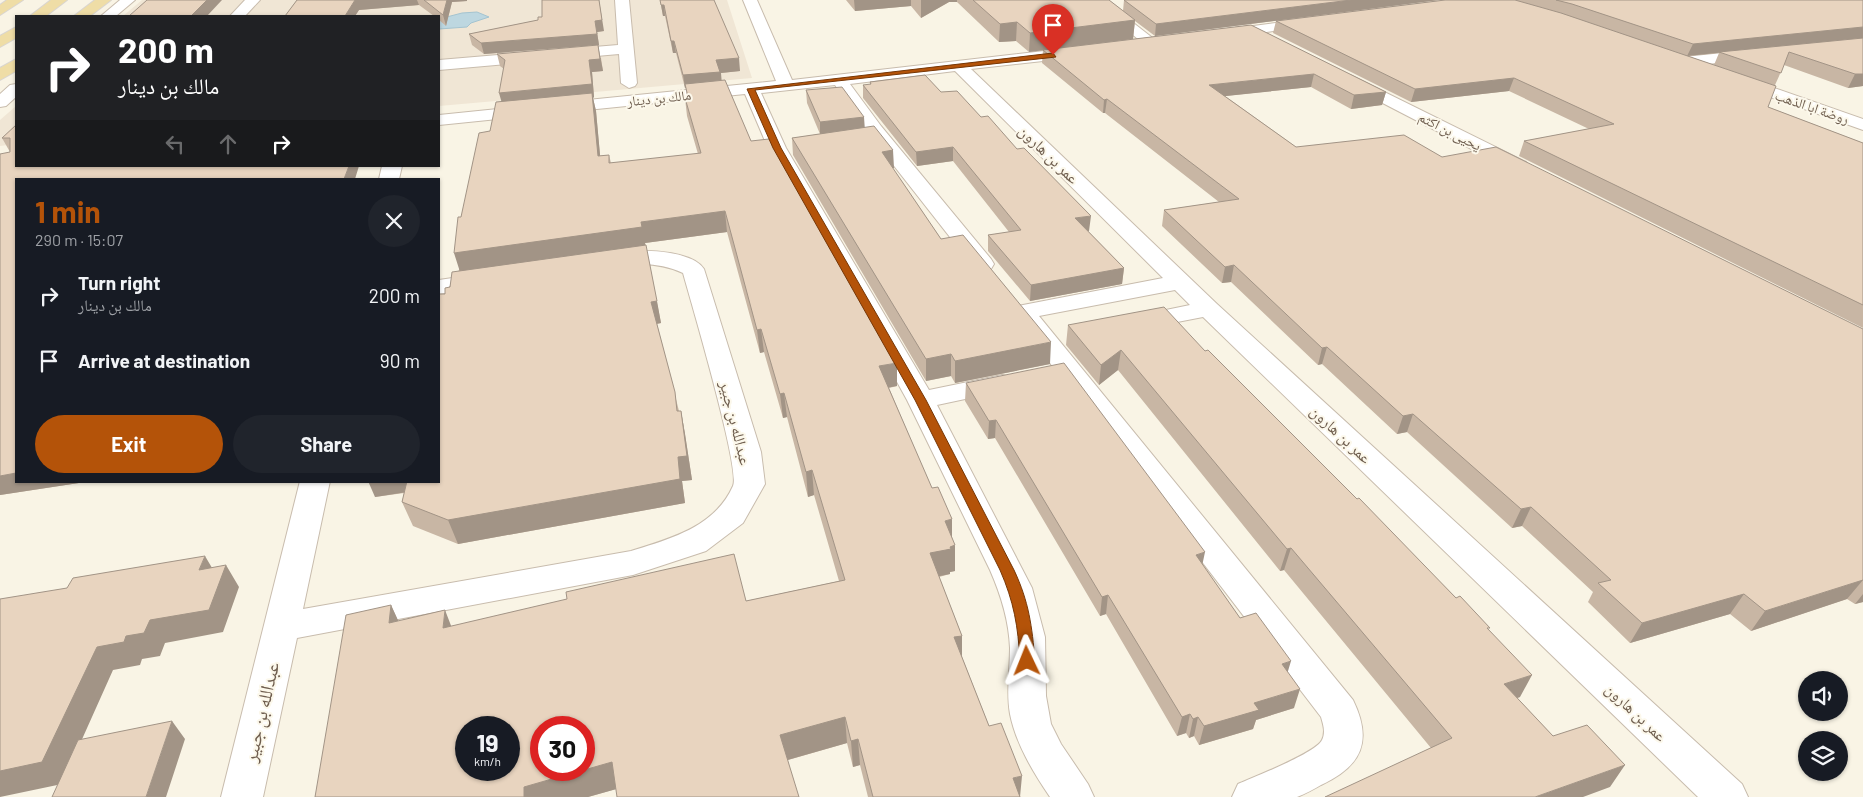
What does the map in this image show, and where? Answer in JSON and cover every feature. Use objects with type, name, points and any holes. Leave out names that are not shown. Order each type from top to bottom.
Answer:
[{"type":"main road","points":[[0,11],[16,0]]},
{"type":"main road","points":[[38,15],[60,0]]},
{"type":"main road","points":[[82,15],[99,4],[119,0]]},
{"type":"main road","points":[[0,43],[15,32]]},
{"type":"main road","points":[[0,75],[15,65]]},
{"type":"street","points":[[109,15],[128,0]]},
{"type":"street","points":[[238,15],[253,0]]},
{"type":"street","points":[[622,0],[629,83]]},
{"type":"street","points":[[750,0],[786,86]]},
{"type":"street","points":[[1095,0],[1152,43]]},
{"type":"street","points":[[1211,35],[1329,20]]},
{"type":"street","points":[[1251,30],[1277,43]]},
{"type":"street","points":[[1132,45],[1172,40]]},
{"type":"street","points":[[440,65],[626,49]]},
{"type":"street","name":"مالك بن دينار","points":[[440,120],[786,86],[1093,50]]},
{"type":"street","points":[[1684,62],[1764,54]]},
{"type":"street","name":"روضة ابا الذهب","points":[[1666,56],[1863,125]]},
{"type":"street","name":"عمر بن هارون","points":[[960,67],[1208,309],[1727,797]]},
{"type":"street","name":"يحيى بن اكثم","points":[[1331,70],[1535,174]]},
{"type":"street","points":[[839,80],[868,134],[1001,285],[1070,368],[1339,711],[1344,733],[1339,752],[1323,766],[1253,797]]},
{"type":"street","points":[[750,89],[785,143],[920,400],[1018,594],[1028,647],[1027,694],[1029,714],[1045,752],[1073,797]]},
{"type":"street","name":"عبدالله بن جبير","points":[[281,627],[633,563],[694,543],[732,515],[750,484],[746,452],[693,269],[672,259],[644,257],[585,265]]},
{"type":"street","points":[[440,287],[516,275]]},
{"type":"street","points":[[1022,312],[1181,282]]},
{"type":"street","points":[[1114,327],[1208,309]]},
{"type":"street","points":[[1046,340],[1075,335]]},
{"type":"street","points":[[920,400],[1070,368]]},
{"type":"street","name":"عبدالله بن جبير","points":[[242,797],[315,483]]},
{"type":"shaded area","points":[[142,0],[727,0],[752,78],[440,106],[440,15],[124,15]]},
{"type":"shaded area","points":[[15,107],[15,144],[0,146],[0,120]]},
{"type":"water","points":[[477,12],[489,17],[471,23],[467,27],[440,29],[440,19],[462,13]]},
{"type":"building","points":[[147,0],[207,0],[192,15],[130,15]]},
{"type":"building","points":[[297,0],[355,0],[346,15],[286,15]]},
{"type":"building","points":[[424,0],[447,0],[443,15]]},
{"type":"building","points":[[542,0],[599,0],[602,20],[595,21],[597,34],[481,43],[469,34],[538,20],[538,17],[542,17]]},
{"type":"building","points":[[660,0],[714,0],[739,58],[716,60],[720,72],[683,75],[674,41],[671,41],[664,5],[661,5]]},
{"type":"building","points":[[973,0],[1109,0],[1135,20],[1030,33],[1017,22],[1000,24]]},
{"type":"building","points":[[1124,0],[1351,0],[1156,24]]},
{"type":"building","points":[[1445,0],[1515,0],[1561,13],[1776,86],[1768,107],[1863,143],[1863,305],[1524,141],[1614,124],[1514,78],[1415,89],[1276,21]]},
{"type":"building","points":[[1556,0],[1863,0],[1863,27],[1693,44]]},
{"type":"building","points":[[1251,25],[1386,92],[1354,95],[1314,74],[1209,85],[1296,147],[1404,135],[1442,157],[1496,147],[1863,329],[1863,580],[1765,611],[1744,594],[1642,623],[1598,583],[1611,580],[1531,507],[1521,509],[1413,414],[1403,416],[1327,347],[1322,348],[1234,265],[1225,267],[1164,210],[1239,199],[1107,99],[1104,100],[1043,50]]},
{"type":"building","points":[[1863,38],[1863,74],[1855,74],[1789,52],[1781,73],[1719,52]]},
{"type":"building","points":[[598,45],[600,59],[589,60],[592,84],[499,93],[505,60],[497,54]]},
{"type":"building","points":[[925,75],[941,92],[957,91],[981,117],[988,116],[1017,149],[1024,148],[1091,216],[1075,218],[1124,268],[1031,285],[988,235],[1021,230],[953,147],[916,152],[863,85],[871,84],[870,82]]},
{"type":"building","points":[[725,80],[751,141],[769,139],[897,363],[879,366],[932,488],[938,487],[952,519],[945,521],[955,545],[950,547],[951,549],[930,553],[962,636],[954,637],[989,726],[1001,723],[1022,776],[1013,778],[1020,797],[873,797],[858,739],[851,741],[845,717],[780,735],[799,797],[617,797],[612,762],[595,767],[595,716],[530,716],[530,781],[545,781],[524,787],[524,797],[315,797],[346,615],[391,605],[389,623],[445,610],[443,628],[567,599],[566,592],[734,554],[746,601],[845,580],[812,470],[806,472],[784,393],[780,394],[761,329],[757,330],[725,211],[641,222],[642,227],[454,253],[458,217],[461,217],[479,133],[490,131],[496,102],[592,93],[598,156],[609,155],[609,163],[701,153],[685,98],[688,97],[685,84]]},
{"type":"building","points":[[842,87],[864,117],[820,122],[806,90]]},
{"type":"building","points":[[15,126],[15,167],[349,167],[344,178],[15,178],[15,473],[0,476],[0,154],[10,152],[10,138],[2,138]]},
{"type":"building","points":[[874,126],[893,150],[882,152],[941,239],[963,235],[1051,342],[955,361],[951,354],[926,359],[792,138]]},
{"type":"building","points":[[646,245],[657,301],[651,302],[675,392],[677,411],[681,411],[687,456],[678,457],[680,479],[448,520],[402,502],[407,483],[440,483],[440,294],[445,294],[445,288],[450,287],[452,272]]},
{"type":"building","points":[[1164,307],[1205,351],[1208,350],[1357,499],[1359,498],[1456,598],[1460,596],[1490,628],[1487,628],[1532,675],[1504,684],[1553,736],[1587,725],[1625,765],[1535,797],[1325,797],[1452,738],[1291,548],[1287,549],[1121,350],[1101,365],[1068,325]]},
{"type":"building","points":[[1064,363],[1205,552],[1196,555],[1240,618],[1256,613],[1291,661],[1282,664],[1300,689],[1254,703],[1259,710],[1204,726],[1198,717],[1193,719],[1190,714],[1182,717],[1108,595],[1102,597],[996,420],[989,421],[966,383]]},
{"type":"building","points":[[205,556],[199,570],[226,565],[209,610],[150,620],[144,633],[126,636],[124,642],[97,647],[42,762],[0,771],[0,599],[67,588],[73,578]]},
{"type":"building","points":[[172,721],[146,797],[52,797],[78,740]]},
{"type":"route","points":[[1027,661],[1028,647],[1024,620],[1018,594],[1007,570],[920,400],[777,148],[750,89],[960,67],[1053,55]]}]
